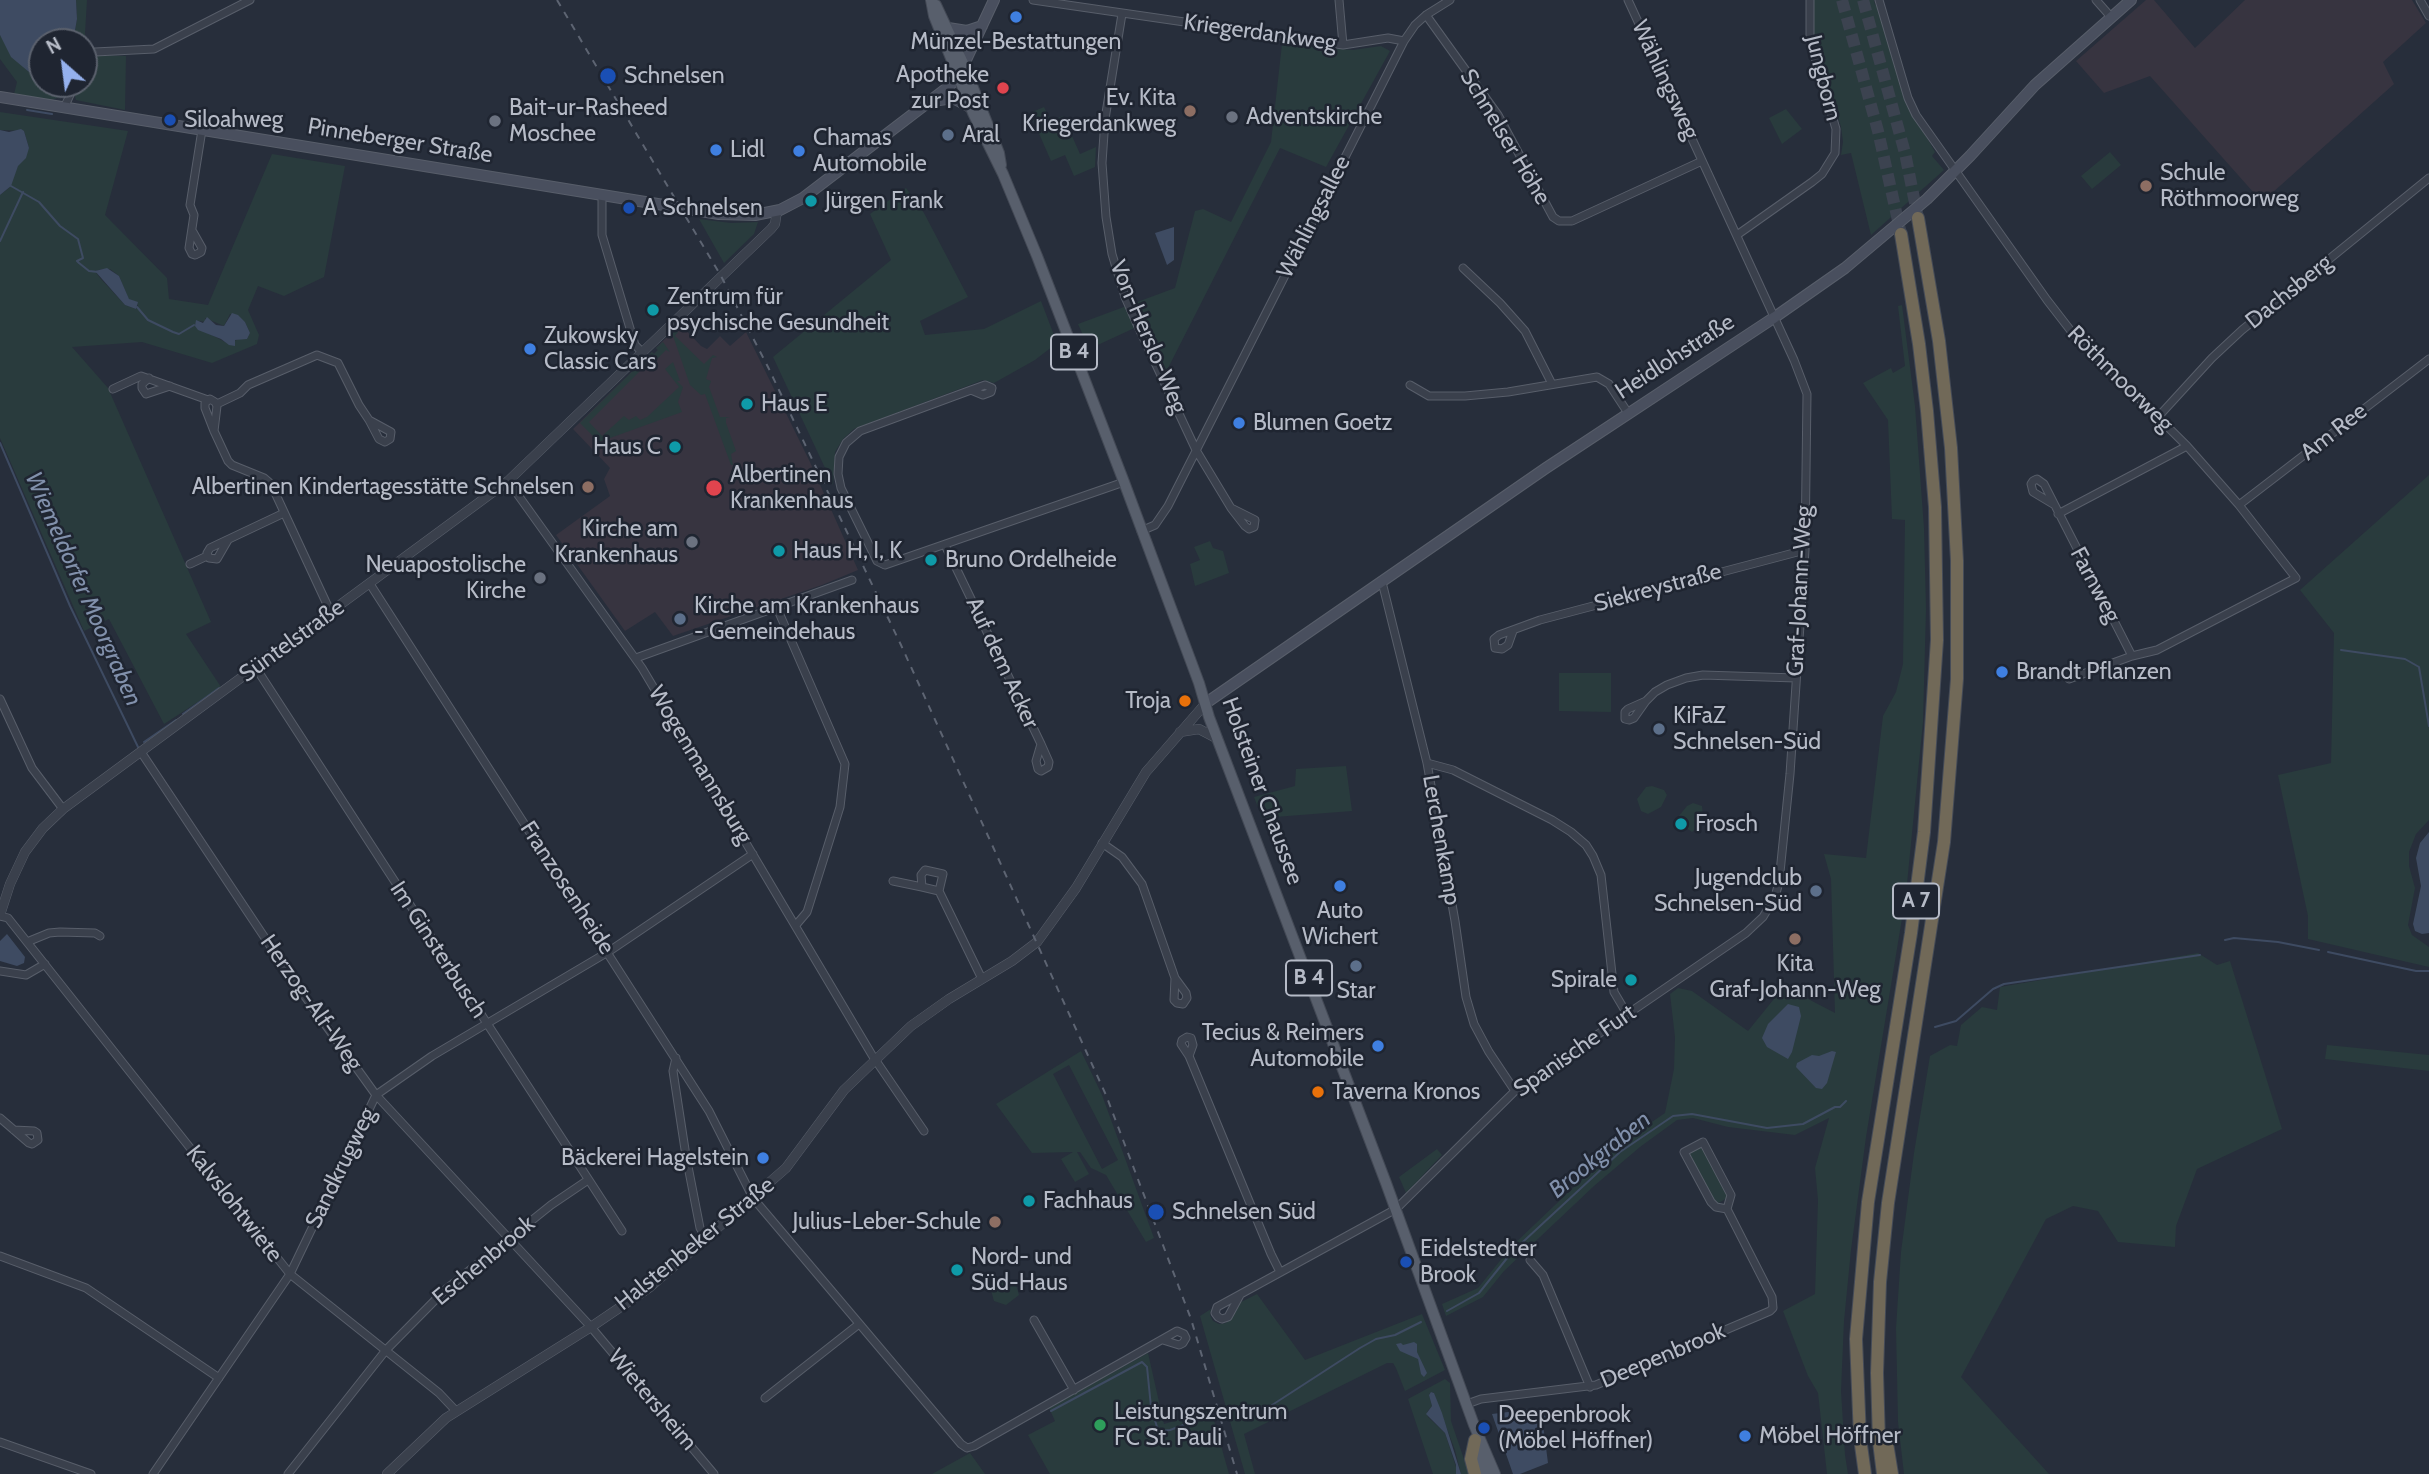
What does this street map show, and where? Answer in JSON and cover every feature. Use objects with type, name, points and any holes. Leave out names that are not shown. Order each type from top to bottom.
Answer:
[{"type":"highway","name":"A 7","points":[[1883,1474],[1878,1406],[1878,1316],[1888,1203],[1936,904],[1944,842],[1957,679],[1957,561],[1951,448],[1939,341],[1919,218]]},
{"type":"highway","name":"A 7","points":[[1865,1474],[1860,1438],[1857,1339],[1868,1202],[1911,933],[1924,832],[1937,640],[1935,507],[1928,424],[1919,344],[1901,234]]},
{"type":"highway","points":[[1878,1406],[1892,1474]]},
{"type":"highway","points":[[1475,1440],[1471,1459],[1475,1474]]},
{"type":"main road","name":"Holsteiner Chaussee","points":[[932,0],[964,65],[999,152],[1003,174]]},
{"type":"main road","name":"Holsteiner Chaussee","points":[[932,0],[934,16],[958,77],[1037,256],[1124,482],[1217,739],[1396,1209],[1474,1425],[1495,1474]]},
{"type":"main road","points":[[958,77],[995,0]]},
{"type":"main road","name":"Heidlohstraße","points":[[1206,703],[1628,413],[1775,317],[1870,248],[1957,170],[2029,91],[2131,0]]},
{"type":"main road","points":[[948,28],[967,31],[982,26]]},
{"type":"main road","name":"Pinneberger Straße","points":[[0,97],[729,215],[764,214],[777,211],[803,198],[931,102],[958,77]]},
{"type":"main road","points":[[931,102],[953,98],[970,107]]},
{"type":"main road","name":"Holsteiner Chaussee","points":[[1474,1425],[1475,1440],[1485,1474]]},
{"type":"street","points":[[98,52],[154,49],[250,0]]},
{"type":"street","name":"Kriegerdankweg","points":[[1032,0],[1343,45],[1388,38],[1404,41]]},
{"type":"street","points":[[1339,0],[1343,45]]},
{"type":"street","name":"Wählingsallee","points":[[1141,531],[1155,525],[1168,506],[1404,41],[1426,15],[1450,0]]},
{"type":"street","name":"Wählingsweg","points":[[1628,0],[1775,317]]},
{"type":"street","name":"Jungborn","points":[[1737,235],[1822,174],[1835,153],[1836,129],[1810,40],[1810,0]]},
{"type":"street","name":"Röthmoorweg","points":[[1879,0],[1908,98],[1928,134],[1957,170],[2058,315],[2099,360],[2187,446],[2239,505],[2296,578],[2157,650],[2132,656]]},
{"type":"street","points":[[2096,0],[2110,17]]},
{"type":"street","points":[[2420,0],[2429,16]]},
{"type":"street","name":"Von-Herslo-Weg","points":[[1122,14],[1105,119],[1102,163],[1107,227],[1125,297],[1196,450]]},
{"type":"street","name":"Schnelser Höhe","points":[[1426,15],[1498,115],[1553,217],[1559,221],[1572,221],[1602,207]]},
{"type":"street","points":[[66,108],[70,98]]},
{"type":"street","points":[[193,232],[194,215],[190,205],[202,130]]},
{"type":"street","name":"Wählingsweg","points":[[1602,207],[1702,161]]},
{"type":"street","name":"Dachsberg","points":[[2158,417],[2242,330],[2429,178]]},
{"type":"street","points":[[602,195],[602,235],[635,345],[642,352]]},
{"type":"street","name":"Süntelstraße","points":[[0,915],[10,884],[26,852],[43,828],[63,809],[508,481],[773,226],[777,211]]},
{"type":"street","points":[[760,239],[764,214]]},
{"type":"street","points":[[1462,268],[1500,303],[1525,331],[1552,384]]},
{"type":"street","name":"Graf-Johann-Weg","points":[[1768,909],[1779,882],[1796,678],[1805,550],[1807,394],[1799,369],[1775,317]]},
{"type":"street","points":[[217,404],[240,394],[248,385],[317,355],[338,363],[369,420]]},
{"type":"street","name":"Am Ree","points":[[2239,505],[2429,359]]},
{"type":"street","points":[[113,389],[139,376],[214,400],[217,404]]},
{"type":"street","points":[[1410,385],[1429,396],[1440,397],[1508,392],[1592,377],[1602,378],[1628,413]]},
{"type":"street","points":[[149,378],[142,384],[146,394],[170,386]]},
{"type":"street","points":[[971,390],[860,431],[846,443],[839,457],[841,488],[877,561],[885,565],[1124,482]]},
{"type":"street","points":[[208,400],[205,408],[229,463],[268,481],[331,613]]},
{"type":"street","points":[[214,431],[217,404]]},
{"type":"street","points":[[2058,514],[2187,446]]},
{"type":"street","points":[[1196,450],[1231,508]]},
{"type":"street","name":"Wogenmannsburg","points":[[508,481],[636,658],[875,1059]]},
{"type":"street","name":"Farnweg","points":[[2053,504],[2132,656]]},
{"type":"street","points":[[190,564],[207,556],[210,548],[284,513]]},
{"type":"street","name":"Auf dem Acker","points":[[945,545],[1041,744]]},
{"type":"street","name":"Siekreystraße","points":[[1513,631],[1559,614],[1805,550]]},
{"type":"street","points":[[636,658],[852,580]]},
{"type":"street","name":"Lerchenkamp","points":[[1382,582],[1427,763],[1466,997],[1479,1033],[1515,1091]]},
{"type":"street","name":"Franzosenheide","points":[[370,584],[676,1058],[722,1132],[753,1198],[961,1444],[967,1448],[974,1446],[1074,1390]]},
{"type":"street","points":[[777,608],[845,764],[841,807],[807,912],[796,925]]},
{"type":"street","points":[[2069,679],[2132,656]]},
{"type":"street","name":"Im Ginsterbusch","points":[[256,668],[622,1231]]},
{"type":"street","points":[[1646,701],[1667,685],[1703,675],[1796,678]]},
{"type":"street","points":[[0,699],[32,768],[63,809]]},
{"type":"street","name":"Halstenbeker Straße","points":[[387,1474],[456,1411],[650,1287],[793,1161],[844,1090],[911,1026],[1037,942],[1076,888],[1146,772],[1206,703]]},
{"type":"street","points":[[1179,733],[1199,729],[1217,739]]},
{"type":"street","name":"Herzog-Alf-Weg","points":[[141,751],[291,976],[376,1096],[591,1327]]},
{"type":"street","points":[[1427,763],[1453,770],[1552,820],[1586,845],[1601,875],[1614,992],[1627,1014]]},
{"type":"street","points":[[1102,843],[1122,857],[1142,884],[1175,978]]},
{"type":"street","name":"Sandkrugweg","points":[[153,1474],[290,1274],[376,1096],[432,1056],[608,952],[753,854]]},
{"type":"street","points":[[922,887],[921,875],[925,870],[943,874],[939,891],[982,979]]},
{"type":"street","points":[[893,881],[939,891]]},
{"type":"street","name":"Spanische Furt","points":[[1396,1209],[1515,1091],[1746,933],[1768,909]]},
{"type":"street","name":"Kalvslohtwiete","points":[[0,915],[8,918],[290,1274],[439,1393],[456,1411]]},
{"type":"street","points":[[27,942],[49,933],[60,932],[95,933],[100,936]]},
{"type":"street","points":[[0,971],[26,975],[44,964]]},
{"type":"street","points":[[1189,1056],[1270,1254],[1280,1272]]},
{"type":"street","points":[[676,1058],[673,1071],[686,1156],[700,1228],[706,1238]]},
{"type":"street","points":[[875,1059],[924,1131]]},
{"type":"street","points":[[0,1118],[15,1130]]},
{"type":"street","points":[[1703,1142],[1731,1195],[1727,1209],[1716,1207],[1711,1202],[1684,1152],[1703,1142]]},
{"type":"street","name":"Eschenbrook","points":[[288,1474],[386,1350],[445,1290],[588,1180]]},
{"type":"street","points":[[1240,1295],[1396,1209]]},
{"type":"street","name":"Deepenbrook","points":[[1467,1404],[1481,1399],[1590,1387],[1765,1314],[1773,1308],[1772,1297],[1727,1209]]},
{"type":"street","points":[[0,1256],[86,1288],[219,1378]]},
{"type":"street","points":[[1530,1260],[1543,1275],[1590,1387]]},
{"type":"street","points":[[1034,1320],[1074,1390],[1164,1340]]},
{"type":"street","points":[[765,1398],[859,1324]]},
{"type":"street","name":"Wietersheim","points":[[591,1327],[714,1474]]},
{"type":"street","points":[[0,1442],[91,1474]]},
{"type":"shaded area","points":[[76,0],[87,0],[85,28],[75,28]]},
{"type":"shaded area","points":[[1814,0],[1874,0],[1904,97],[1935,152],[1932,156],[1944,170],[1871,235],[1851,153],[1841,155],[1841,127],[1813,32]]},
{"type":"shaded area","points":[[2146,0],[2154,0],[2195,48],[2245,0],[2412,0],[2426,23],[2383,62],[2394,84],[2262,202],[2150,76],[2104,93],[2076,61]]},
{"type":"shaded area","points":[[0,35],[28,71],[28,96],[14,94],[17,82],[0,59]]},
{"type":"shaded area","points":[[1282,44],[1353,50],[1381,46],[1390,51],[1326,167],[1280,148],[1165,374],[1141,325],[1089,349],[1078,324],[1175,288],[1195,211],[1203,209],[1231,222],[1271,142]]},
{"type":"shaded area","points":[[98,56],[126,56],[125,110],[76,100],[98,98]]},
{"type":"shaded area","points":[[1044,107],[1051,121],[1063,116],[1080,154],[1096,147],[1095,167],[1074,176],[1065,155],[1051,161],[1030,113]]},
{"type":"shaded area","points":[[1786,109],[1802,129],[1782,144],[1769,118]]},
{"type":"shaded area","points":[[0,112],[128,131],[105,215],[167,278],[169,299],[208,305],[272,154],[345,166],[324,277],[284,296],[258,286],[248,310],[259,335],[257,344],[212,363],[142,342],[72,347],[108,388],[211,622],[186,634],[221,687],[164,724],[109,619],[84,631],[0,438],[0,195],[9,188],[18,165],[29,148],[24,131],[0,130]],"holes":[[[110,269],[119,276],[129,300],[138,305],[136,309],[125,305],[95,271]],[[230,314],[245,322],[250,333],[247,339],[240,338],[229,344],[202,330],[199,321],[205,322],[205,318],[224,326]]]},
{"type":"shaded area","points":[[2110,152],[2121,165],[2092,189],[2081,176]]},
{"type":"shaded area","points":[[906,188],[924,213],[968,297],[920,321],[925,335],[984,329],[1041,301],[1057,343],[1035,360],[994,383],[983,380],[854,429],[843,439],[835,452],[833,485],[773,357],[891,260],[870,214]]},
{"type":"shaded area","points":[[699,219],[731,223],[758,222],[754,234],[724,263]]},
{"type":"shaded area","points":[[1902,305],[1915,406],[1924,528],[1926,609],[1923,722],[1906,894],[1866,1137],[1851,1250],[1841,1391],[1848,1474],[1827,1474],[1818,1393],[1808,1376],[1783,1311],[1815,1294],[1818,1200],[1815,1168],[1829,1118],[1795,1135],[1728,1127],[1693,1118],[1677,1120],[1594,1186],[1504,1271],[1483,1297],[1446,1316],[1442,1304],[1478,1288],[1512,1246],[1618,1145],[1665,1113],[1674,1069],[1675,1037],[1670,994],[1678,988],[1692,991],[1748,1031],[1782,989],[1789,989],[1835,1013],[1831,879],[1824,854],[1866,858],[1883,716],[1896,692],[1903,664],[1905,520],[1892,519],[1888,420],[1863,383],[1891,368],[1893,373],[1905,366],[1898,306]]},
{"type":"shaded area","name":"Albertinen Krankenhaus","points":[[680,324],[707,349],[720,336],[730,346],[746,332],[810,462],[858,570],[673,636],[655,612],[625,631],[556,535],[610,496],[604,479],[610,468],[573,429],[652,352],[654,354],[658,350],[656,348]]},
{"type":"shaded area","points":[[675,329],[678,332],[675,336],[704,364],[713,355],[717,357],[712,358],[706,379],[711,381],[709,387],[720,417],[730,417],[726,418],[726,423],[736,451],[731,454],[733,465],[705,394],[701,395],[690,385],[672,333]]},
{"type":"shaded area","points":[[663,342],[670,352],[666,350],[656,360],[657,363],[652,359],[589,422],[602,436],[624,416],[629,420],[636,416],[640,420],[647,417],[679,387],[665,369],[673,362],[680,381],[677,381],[683,387],[678,402],[682,412],[599,442],[580,423],[652,352],[654,354]]},
{"type":"shaded area","points":[[2429,475],[2429,820],[2416,834],[2409,852],[2409,866],[2415,888],[2408,925],[2412,935],[2429,947],[2429,967],[2308,939],[2308,916],[2278,775],[2331,763],[2334,633],[2300,590]]},
{"type":"shaded area","points":[[1210,541],[1213,548],[1223,551],[1229,573],[1195,586],[1190,564],[1200,560],[1194,547]]},
{"type":"shaded area","points":[[1559,673],[1611,673],[1611,712],[1559,711]]},
{"type":"shaded area","points":[[1346,766],[1352,811],[1262,818],[1254,797],[1295,786],[1296,769]]},
{"type":"shaded area","points":[[1646,787],[1664,790],[1667,795],[1661,807],[1648,814],[1641,811],[1637,799]]},
{"type":"shaded area","points":[[1693,803],[1702,806],[1703,815],[1702,823],[1692,832],[1681,824],[1678,817]]},
{"type":"shaded area","points":[[2198,953],[2217,965],[2230,961],[2282,1129],[2197,1169],[2176,1226],[2175,1247],[2118,1242],[2098,1211],[2073,1206],[2046,1219],[1961,1377],[2049,1474],[1904,1474],[1898,1422],[1896,1328],[1901,1252],[1930,1056],[1950,1045],[1957,1046],[1961,1025],[1982,1007],[1997,1010],[2000,987]]},
{"type":"shaded area","points":[[2327,1045],[2429,1055],[2429,1071],[2325,1059]]},
{"type":"shaded area","points":[[1081,1051],[1102,1095],[1154,1238],[1146,1242],[1106,1175],[1091,1168],[1080,1152],[1077,1152],[1089,1174],[1075,1182],[1061,1159],[1073,1152],[1032,1153],[996,1104]],"holes":[[[1069,1065],[1118,1160],[1102,1169],[1053,1074]]]},
{"type":"shaded area","points":[[1702,1145],[1729,1197],[1715,1205],[1688,1156],[1689,1152]]},
{"type":"shaded area","points":[[1437,1149],[1442,1155],[1406,1193],[1399,1177]]},
{"type":"shaded area","points":[[1001,1277],[1015,1281],[1019,1295],[1006,1305],[994,1301],[990,1287]]},
{"type":"shaded area","points":[[1257,1294],[1305,1360],[1422,1314],[1445,1370],[1405,1391],[1393,1363],[1387,1363],[1244,1434],[1255,1474],[1245,1474],[1200,1316],[1211,1309],[1213,1321],[1226,1323],[1241,1302]]},
{"type":"shaded area","name":"Leistungszentrum FC St. Pauli","points":[[1148,1353],[1164,1424],[1211,1410],[1229,1474],[1050,1474],[1028,1435],[1055,1421],[1049,1408]]},
{"type":"shaded area","points":[[1445,1379],[1450,1383],[1451,1421],[1469,1474],[1461,1474],[1433,1392],[1429,1394],[1432,1406],[1427,1412],[1428,1417],[1445,1433],[1457,1470],[1456,1474],[1433,1474],[1408,1399]]},
{"type":"shaded area","points":[[970,1453],[985,1474],[932,1474]]},
{"type":"water","points":[[0,0],[76,0],[75,28],[28,28],[28,71],[11,57],[0,35]]},
{"type":"water","points":[[21,129],[29,148],[26,158],[18,166],[11,186],[0,195],[0,130],[9,132]]},
{"type":"water","points":[[1174,227],[1174,260],[1167,265],[1155,233]]},
{"type":"water","points":[[107,268],[119,276],[129,299],[138,302],[136,309],[125,305],[95,271]]},
{"type":"water","points":[[232,313],[245,322],[250,333],[247,339],[235,340],[235,346],[198,330],[195,326],[196,320],[203,323],[207,317],[216,325],[224,326]]},
{"type":"water","points":[[2429,832],[2429,933],[2422,934],[2415,931],[2413,924],[2421,886],[2416,858],[2420,843]]},
{"type":"water","points":[[7,934],[25,957],[24,963],[17,966],[0,961],[0,941]]},
{"type":"water","points":[[1788,1004],[1799,1007],[1801,1016],[1788,1059],[1767,1047],[1762,1038],[1768,1024]]},
{"type":"water","points":[[1836,1052],[1827,1083],[1822,1089],[1816,1088],[1796,1067],[1797,1063],[1812,1055],[1819,1056]]},
{"type":"water","points":[[1414,1342],[1427,1373],[1424,1377],[1418,1359],[1400,1351],[1396,1344]]},
{"type":"water","points":[[1434,1393],[1442,1413],[1461,1474],[1456,1474],[1456,1465],[1445,1433],[1426,1414],[1432,1406],[1429,1395]]},
{"type":"water","points":[[1532,1409],[1548,1419],[1543,1424],[1548,1463],[1513,1474],[1492,1414]]},
{"type":"waterway","points":[[27,110],[52,114]]},
{"type":"waterway","points":[[11,186],[39,202],[60,226],[78,239],[83,258],[77,261],[89,271],[98,272]]},
{"type":"waterway","name":"Wiemeldorfer Moorgraben","points":[[0,241],[23,192]]},
{"type":"waterway","points":[[137,307],[148,320],[179,334],[194,325]]},
{"type":"waterway","name":"Wiemeldorfer Moorgraben","points":[[0,443],[70,606],[138,747]]},
{"type":"waterway","points":[[309,622],[315,618]]},
{"type":"waterway","points":[[300,628],[305,625]]},
{"type":"waterway","points":[[292,635],[295,632]]},
{"type":"waterway","points":[[2341,650],[2405,659],[2419,667],[2429,726]]},
{"type":"waterway","points":[[254,661],[268,651]]},
{"type":"waterway","points":[[183,714],[219,688]]},
{"type":"waterway","points":[[144,742],[176,720]]},
{"type":"waterway","name":"Brookgraben","points":[[2225,940],[2234,938],[2278,942],[2319,950]]},
{"type":"waterway","name":"Brookgraben","points":[[2328,952],[2416,971],[2429,971]]},
{"type":"waterway","name":"Brookgraben","points":[[1935,1027],[1956,1021],[1993,989],[2004,984],[2200,955]]},
{"type":"waterway","name":"Brookgraben","points":[[1447,1311],[1479,1293],[1512,1252],[1620,1152],[1673,1116],[1692,1114],[1767,1128],[1803,1124],[1840,1107],[1846,1101]]},
{"type":"waterway","name":"Brookgraben","points":[[1228,1410],[1269,1407],[1376,1339],[1395,1335],[1421,1322]]},
{"type":"waterway","name":"Brookgraben","points":[[1051,1411],[1142,1362],[1147,1367],[1151,1407],[1157,1427],[1161,1431],[1214,1414]]},
{"type":"tunnel","points":[[1842,0],[1878,131],[1901,234]]},
{"type":"tunnel","points":[[1863,0],[1905,153],[1918,218]]},
{"type":"railway","points":[[557,0],[721,276],[768,367],[901,645],[1106,1095],[1191,1319],[1237,1474]]},
{"type":"place","name":"Münzel-Bestattungen","points":[[1016,17]]},
{"type":"place","name":"Schnelsen","points":[[608,76]]},
{"type":"place","name":"Apotheke zur Post","points":[[1003,88]]},
{"type":"place","name":"Ev. Kita Kriegerdankweg","points":[[1190,111]]},
{"type":"place","name":"Adventskirche","points":[[1232,117]]},
{"type":"place","name":"Siloahweg","points":[[170,120]]},
{"type":"place","name":"Bait-ur-Rasheed Moschee","points":[[495,121]]},
{"type":"place","name":"Aral","points":[[948,135]]},
{"type":"place","name":"Lidl","points":[[716,150]]},
{"type":"place","name":"Chamas Automobile","points":[[799,151]]},
{"type":"place","name":"Schule Röthmoorweg","points":[[2146,186]]},
{"type":"place","name":"Jürgen Frank","points":[[811,201]]},
{"type":"place","name":"A Schnelsen","points":[[629,208]]},
{"type":"place","name":"Zentrum für psychische Gesundheit","points":[[653,310]]},
{"type":"place","name":"Zukowsky Classic Cars","points":[[530,349]]},
{"type":"place","name":"Haus E","points":[[747,404]]},
{"type":"place","name":"Blumen Goetz","points":[[1239,423]]},
{"type":"place","name":"Haus C","points":[[675,447]]},
{"type":"place","name":"Albertinen Kindertagesstätte Schnelsen","points":[[588,487]]},
{"type":"place","name":"Albertinen Krankenhaus","points":[[714,488]]},
{"type":"place","name":"Kirche am Krankenhaus","points":[[692,542]]},
{"type":"place","name":"Haus H, I, K","points":[[779,551]]},
{"type":"place","name":"Bruno Ordelheide","points":[[931,560]]},
{"type":"place","name":"Neuapostolische Kirche","points":[[540,578]]},
{"type":"place","name":"Kirche am Krankenhaus - Gemeindehaus","points":[[680,619]]},
{"type":"place","name":"Brandt Pflanzen","points":[[2002,672]]},
{"type":"place","name":"Troja","points":[[1185,701]]},
{"type":"place","name":"KiFaZ Schnelsen-Süd","points":[[1659,729]]},
{"type":"place","name":"Frosch","points":[[1681,824]]},
{"type":"place","name":"Auto Wichert","points":[[1340,886]]},
{"type":"place","name":"Jugendclub Schnelsen-Süd","points":[[1816,891]]},
{"type":"place","name":"Kita Graf-Johann-Weg","points":[[1795,939]]},
{"type":"place","name":"Star","points":[[1356,966]]},
{"type":"place","name":"Spirale","points":[[1631,980]]},
{"type":"place","name":"Tecius & Reimers Automobile","points":[[1378,1046]]},
{"type":"place","name":"Taverna Kronos","points":[[1318,1092]]},
{"type":"place","name":"Bäckerei Hagelstein","points":[[763,1158]]},
{"type":"place","name":"Fachhaus","points":[[1029,1201]]},
{"type":"place","name":"Schnelsen Süd","points":[[1156,1212]]},
{"type":"place","name":"Julius-Leber-Schule","points":[[995,1222]]},
{"type":"place","name":"Eidelstedter Brook","points":[[1406,1262]]},
{"type":"place","name":"Nord- und Süd-Haus","points":[[957,1270]]},
{"type":"place","name":"Leistungszentrum FC St. Pauli","points":[[1100,1425]]},
{"type":"place","name":"Deepenbrook (Möbel Höffner)","points":[[1484,1428]]},
{"type":"place","name":"Möbel Höffner","points":[[1745,1436]]}]
